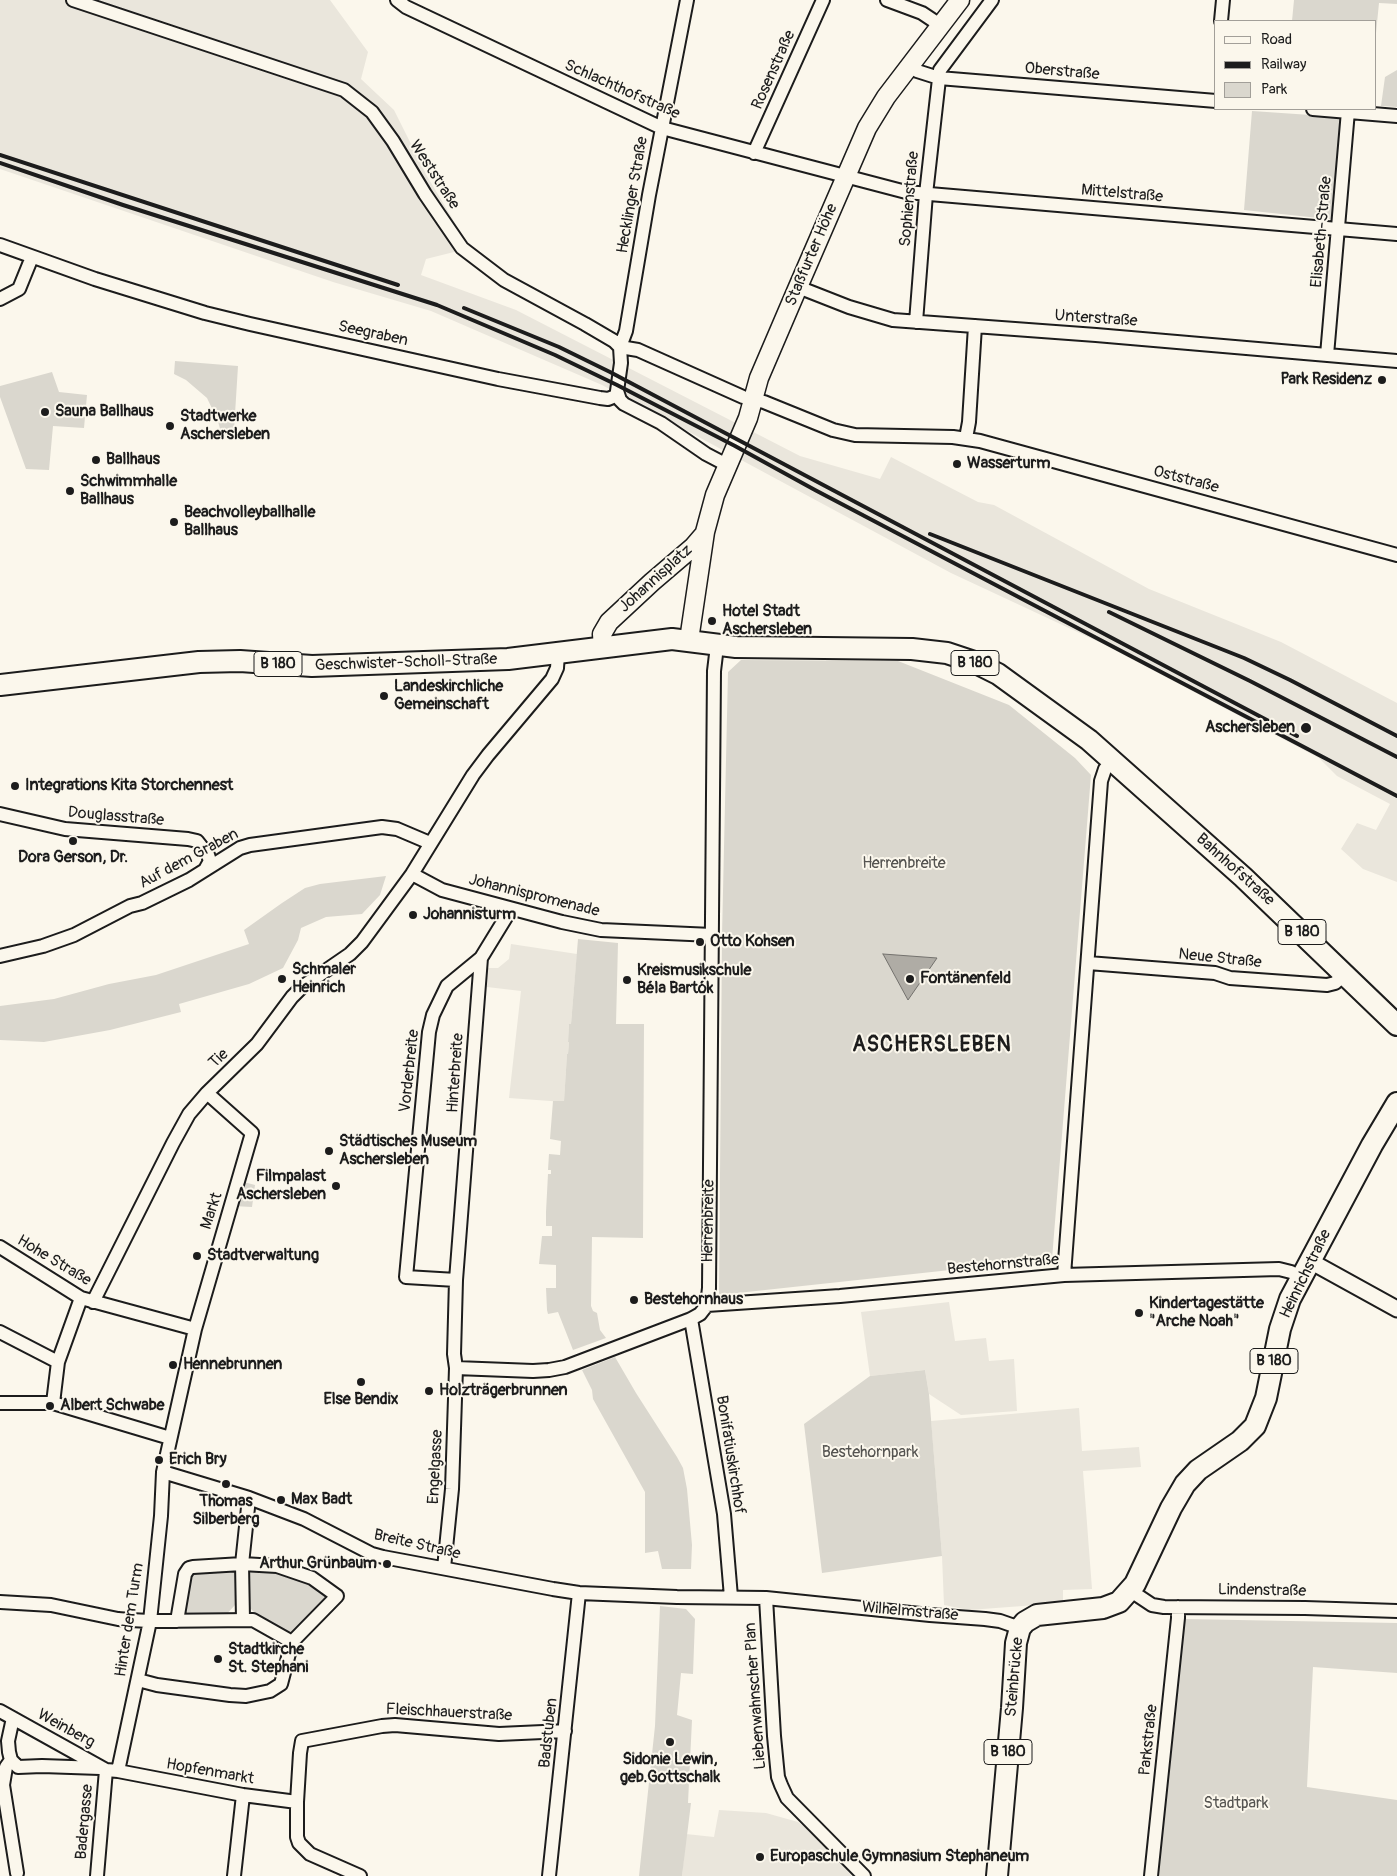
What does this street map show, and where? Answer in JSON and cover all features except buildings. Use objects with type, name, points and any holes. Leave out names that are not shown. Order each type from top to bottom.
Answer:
[{"type":"main road","name":"Staßfurter Höhe","points":[[705,532],[715,495],[726,465],[748,418],[759,378],[867,128],[909,65],[960,0]]},
{"type":"main road","name":"Johannisplatz","points":[[603,648],[602,634],[609,622],[693,546],[705,532]]},
{"type":"main road","name":"Johannisplatz","points":[[689,640],[705,532]]},
{"type":"main road","points":[[670,566],[680,564],[687,566],[694,571],[698,580]]},
{"type":"main road","name":"B 180","points":[[603,648],[672,639],[736,648],[915,649],[934,651],[961,657],[987,668],[1089,740],[1113,760]]},
{"type":"main road","name":"Geschwister-Scholl-Straße","points":[[0,685],[199,662],[240,661],[312,666],[508,659],[603,648]]},
{"type":"main road","name":"Bahnhofstraße","points":[[1113,760],[1244,877],[1397,1025]]},
{"type":"main road","name":"Heinrichstraße","points":[[1131,1591],[1185,1484],[1198,1470],[1240,1441],[1255,1426],[1266,1398],[1284,1314],[1305,1269],[1397,1103]]},
{"type":"main road","name":"B 180","points":[[1020,1628],[1025,1622],[1037,1615],[1111,1606],[1119,1602],[1131,1591]]},
{"type":"main road","name":"Steinbrücke","points":[[997,1876],[1016,1643],[1020,1628]]},
{"type":"street","name":"Weststraße","points":[[73,0],[344,90],[372,112],[393,141],[425,194],[462,248],[504,280],[585,324],[614,341],[620,347],[636,349],[742,397],[753,400]]},
{"type":"street","name":"Schlachthofstraße","points":[[397,0],[406,8],[662,128],[846,176]]},
{"type":"street","name":"Hecklinger Straße","points":[[618,395],[620,347],[626,331],[687,0]]},
{"type":"street","name":"Rosenstraße","points":[[754,153],[823,0]]},
{"type":"street","points":[[887,0],[922,13],[940,25]]},
{"type":"street","points":[[939,78],[940,70],[944,63],[992,0]]},
{"type":"street","points":[[1221,20],[1222,0]]},
{"type":"street","name":"Oberstraße","points":[[909,65],[917,71],[939,78],[1214,101]]},
{"type":"street","name":"Sophienstraße","points":[[916,322],[926,194],[939,78]]},
{"type":"street","points":[[1324,110],[1397,116]]},
{"type":"street","name":"Elisabeth-Straße","points":[[1327,354],[1348,112]]},
{"type":"street","name":"Mittelstraße","points":[[846,176],[906,192],[1397,234]]},
{"type":"street","name":"Seegraben","points":[[0,245],[139,293],[250,324],[498,378],[600,398],[618,395]]},
{"type":"street","points":[[0,299],[18,289],[32,257]]},
{"type":"street","name":"Unterstraße","points":[[798,287],[849,307],[893,320],[1397,360]]},
{"type":"street","points":[[966,438],[969,422],[975,326]]},
{"type":"street","points":[[618,395],[624,404],[662,423],[706,454],[726,465]]},
{"type":"street","name":"Oststraße","points":[[753,400],[764,402],[844,433],[966,438],[1397,555]]},
{"type":"street","name":"Herrenbreite","points":[[707,1305],[709,1288],[714,671],[717,646]]},
{"type":"street","name":"Tie","points":[[54,1403],[58,1362],[87,1300],[181,1128],[207,1093],[257,1044],[292,997],[302,987],[350,954],[362,942],[412,874],[473,775],[552,679],[557,668],[558,654]]},
{"type":"street","points":[[1064,1275],[1102,781],[1106,769],[1113,760]]},
{"type":"street","name":"Douglasstraße","points":[[0,814],[65,829],[188,839],[197,842],[208,855],[210,861],[205,870]]},
{"type":"street","name":"Auf dem Graben","points":[[0,956],[44,946],[74,935],[130,906],[142,903],[205,870],[240,848],[250,845],[382,827],[398,829],[430,843]]},
{"type":"street","name":"Johannispromenade","points":[[412,874],[442,890],[511,909],[601,930],[712,935]]},
{"type":"street","name":"Hinterbreite","points":[[456,1368],[454,1354],[456,1280],[481,958],[511,909]]},
{"type":"street","name":"Vorderbreite","points":[[456,1280],[406,1277],[429,1032],[433,1015],[448,986],[481,958]]},
{"type":"street","name":"Neue Straße","points":[[1088,963],[1216,973],[1230,978],[1327,985],[1335,983],[1345,974]]},
{"type":"street","name":"Markt","points":[[162,1472],[188,1367],[195,1328],[252,1133],[207,1093]]},
{"type":"street","name":"Hohe Straße","points":[[0,1247],[87,1300]]},
{"type":"street","name":"Bestehornstraße","points":[[707,1305],[840,1296],[1064,1275],[1279,1269],[1291,1272],[1305,1269]]},
{"type":"street","points":[[1305,1269],[1397,1309]]},
{"type":"street","points":[[87,1300],[195,1328]]},
{"type":"street","points":[[456,1368],[533,1371],[565,1367],[691,1319],[700,1314],[707,1305]]},
{"type":"street","name":"Bonifatiuskirchhof","points":[[691,1319],[724,1514],[731,1598]]},
{"type":"street","points":[[0,1332],[58,1362]]},
{"type":"street","name":"Engelgasse","points":[[444,1568],[452,1489],[456,1368]]},
{"type":"street","points":[[0,1404],[54,1403],[170,1438]]},
{"type":"street","name":"Breite Straße","points":[[162,1472],[249,1498],[304,1519],[372,1554],[579,1593],[677,1597]]},
{"type":"street","name":"Hinter dem Turm","points":[[109,1770],[138,1680],[150,1621],[161,1516],[162,1472]]},
{"type":"street","points":[[243,1620],[242,1564],[249,1498]]},
{"type":"street","points":[[138,1680],[157,1685],[230,1695],[246,1696],[270,1691],[281,1684],[292,1642],[337,1596],[322,1584],[304,1574],[276,1566],[242,1564],[189,1568],[185,1574],[177,1620]]},
{"type":"street","name":"Lindenstraße","points":[[1131,1591],[1152,1605],[1178,1607],[1397,1611]]},
{"type":"street","name":"Badstuben","points":[[550,1876],[579,1593]]},
{"type":"street","name":"Wilhelmstraße","points":[[677,1597],[766,1598],[985,1619],[1005,1622],[1020,1628]]},
{"type":"street","name":"Liebenwahnscher Plan","points":[[766,1598],[778,1777],[787,1798],[864,1876]]},
{"type":"street","points":[[0,1602],[51,1605],[118,1620],[253,1620],[292,1642]]},
{"type":"street","name":"Parkstraße","points":[[1150,1876],[1178,1607]]},
{"type":"street","name":"Weinberg","points":[[5,1714],[109,1770]]},
{"type":"street","name":"Weinberg","points":[[5,1714],[11,1760],[18,1767],[42,1766],[109,1770]]},
{"type":"street","name":"Fleischhauerstraße","points":[[297,1802],[302,1741],[369,1727],[396,1725],[485,1734],[566,1731]]},
{"type":"street","points":[[11,1760],[6,1767],[3,1785],[17,1873]]},
{"type":"street","name":"Hopfenmarkt","points":[[109,1770],[243,1795],[297,1802]]},
{"type":"street","name":"Badergasse","points":[[97,1876],[109,1770]]},
{"type":"street","points":[[234,1876],[243,1795]]},
{"type":"street","points":[[297,1802],[297,1837],[299,1844],[319,1859],[360,1876]]},
{"type":"shaded area","points":[[0,0],[330,0],[368,52],[361,79],[394,110],[427,176],[470,248],[426,259],[421,275],[516,310],[800,456],[880,479],[891,457],[978,502],[994,505],[1149,589],[1281,642],[1397,703],[1397,882],[1363,869],[1341,849],[1357,823],[1376,830],[1390,804],[1337,776],[1319,758],[1101,643],[951,573],[602,385],[431,311],[333,282],[0,169]]},
{"type":"shaded area","points":[[511,944],[577,954],[571,1024],[569,1024],[564,1102],[509,1098],[521,991],[487,987],[488,968],[498,968],[509,959]]},
{"type":"shaded area","name":"Fontänenfeld","points":[[883,954],[937,958],[908,1000]]},
{"type":"shaded area","points":[[949,1302],[955,1341],[986,1338],[989,1361],[1014,1359],[1017,1411],[961,1415],[929,1394],[925,1370],[870,1376],[861,1312]]},
{"type":"shaded area","points":[[1079,1408],[1082,1451],[1139,1447],[1141,1467],[1083,1471],[1092,1589],[1063,1590],[1063,1603],[969,1610],[944,1605],[931,1421]]},
{"type":"shaded area","name":"Europaschule Gymnasium Stephaneum","points":[[719,1810],[766,1813],[798,1822],[818,1837],[852,1876],[682,1876],[686,1834],[714,1837]]},
{"type":"green space","points":[[1294,0],[1397,0],[1397,4],[1379,3],[1377,23],[1377,20],[1292,20]]},
{"type":"green space","points":[[1397,70],[1397,107],[1381,106],[1385,77]]},
{"type":"green space","points":[[1252,111],[1340,117],[1337,220],[1244,210]]},
{"type":"green space","points":[[175,361],[238,366],[234,430],[220,429],[207,398],[186,380],[174,374]]},
{"type":"green space","name":"Sauna Ballhaus","points":[[52,372],[59,392],[87,395],[84,428],[53,426],[49,470],[26,469],[0,397],[0,386]]},
{"type":"green space","name":"Herrenbreite","points":[[741,660],[898,661],[1009,705],[1075,758],[1091,775],[1052,1259],[719,1295],[722,935],[728,672]]},
{"type":"green space","points":[[386,876],[380,895],[362,914],[326,917],[301,928],[298,940],[283,968],[249,984],[179,1004],[181,1012],[110,1030],[44,1042],[0,1040],[0,1006],[54,999],[109,984],[156,975],[249,944],[244,930],[305,888],[320,884]]},
{"type":"green space","points":[[578,939],[618,943],[616,1024],[644,1024],[643,1238],[592,1237],[591,1306],[593,1311],[597,1313],[600,1330],[606,1338],[573,1350],[558,1312],[548,1314],[547,1310],[546,1288],[556,1288],[556,1265],[539,1264],[542,1236],[552,1236],[552,1226],[546,1226],[548,1174],[551,1174],[551,1170],[548,1170],[549,1154],[560,1155],[561,1141],[550,1139],[553,1101],[564,1101],[569,1024],[571,1024]]},
{"type":"green space","points":[[240,1181],[255,1185],[252,1207],[233,1206]]},
{"type":"green space","points":[[615,1357],[683,1468],[687,1489],[692,1545],[691,1569],[662,1569],[658,1551],[645,1553],[645,1492],[593,1399],[592,1390],[582,1370]]},
{"type":"green space","name":"Bestehornpark","points":[[925,1370],[929,1394],[942,1556],[822,1573],[804,1424],[870,1376]]},
{"type":"green space","points":[[247,1568],[295,1574],[332,1596],[293,1634],[277,1628],[258,1616],[248,1606]]},
{"type":"green space","points":[[234,1569],[238,1573],[238,1593],[235,1605],[224,1617],[183,1617],[188,1575],[194,1570]]},
{"type":"green space","points":[[660,1606],[686,1609],[695,1619],[693,1674],[681,1673],[677,1715],[692,1720],[688,1803],[691,1803],[682,1876],[639,1876],[655,1726]]},
{"type":"green space","name":"Stadtpark","points":[[1185,1619],[1397,1623],[1397,1673],[1313,1667],[1307,1787],[1397,1800],[1397,1876],[1156,1876]]},
{"type":"railway","points":[[0,155],[398,285]]},
{"type":"railway","points":[[0,163],[123,205],[437,305],[555,355],[735,446],[815,490],[1397,796]]},
{"type":"railway","points":[[464,308],[559,347],[610,372],[1297,736]]},
{"type":"railway","points":[[930,534],[1244,658],[1397,736]]},
{"type":"railway","points":[[1109,612],[1250,681],[1397,757]]},
{"type":"place","name":"Park Residenz","points":[[1382,380]]},
{"type":"place","name":"Sauna Ballhaus","points":[[45,412]]},
{"type":"place","name":"Stadtwerke Aschersleben","points":[[170,426]]},
{"type":"place","name":"Ballhaus","points":[[96,460]]},
{"type":"place","name":"Wasserturm","points":[[957,464]]},
{"type":"place","name":"Schwimmhalle Ballhaus","points":[[70,491]]},
{"type":"place","name":"Beachvolleyballhalle Ballhaus","points":[[174,522]]},
{"type":"place","name":"Hotel Stadt Aschersleben","points":[[712,621]]},
{"type":"place","name":"Landeskirchliche Gemeinschaft","points":[[384,696]]},
{"type":"place","name":"Aschersleben","points":[[1306,728]]},
{"type":"place","name":"Integrations Kita Storchennest","points":[[15,786]]},
{"type":"place","name":"Dora Gerson, Dr.","points":[[73,841]]},
{"type":"place","name":"Johannisturm","points":[[413,915]]},
{"type":"place","name":"Otto Kohsen","points":[[700,942]]},
{"type":"place","name":"Schmaler Heinrich","points":[[282,979]]},
{"type":"place","name":"Fontänenfeld","points":[[910,979]]},
{"type":"place","name":"Kreismusikschule Béla Bartók","points":[[627,980]]},
{"type":"place","name":"Städtisches Museum Aschersleben","points":[[329,1151]]},
{"type":"place","name":"Filmpalast Aschersleben","points":[[336,1186]]},
{"type":"place","name":"Stadtverwaltung","points":[[197,1256]]},
{"type":"place","name":"Bestehornhaus","points":[[634,1300]]},
{"type":"place","name":"Kindertagestätte \"Arche Noah\"","points":[[1139,1313]]},
{"type":"place","name":"Hennebrunnen","points":[[173,1365]]},
{"type":"place","name":"Else Bendix","points":[[361,1382]]},
{"type":"place","name":"Holzträgerbrunnen","points":[[429,1391]]},
{"type":"place","name":"Albert Schwabe","points":[[50,1406]]},
{"type":"place","name":"Erich Bry","points":[[159,1460]]},
{"type":"place","name":"Thomas Silberberg","points":[[226,1484]]},
{"type":"place","name":"Max Badt","points":[[281,1500]]},
{"type":"place","name":"Arthur Grünbaum","points":[[387,1564]]},
{"type":"place","name":"Stadtkirche St. Stephani","points":[[218,1659]]},
{"type":"place","name":"Sidonie Lewin, geb.Gottschalk","points":[[670,1742]]},
{"type":"place","name":"Europaschule Gymnasium Stephaneum","points":[[760,1857]]},
{"type":"district","name":"ASCHERSLEBEN","points":[[932,1046]]}]
